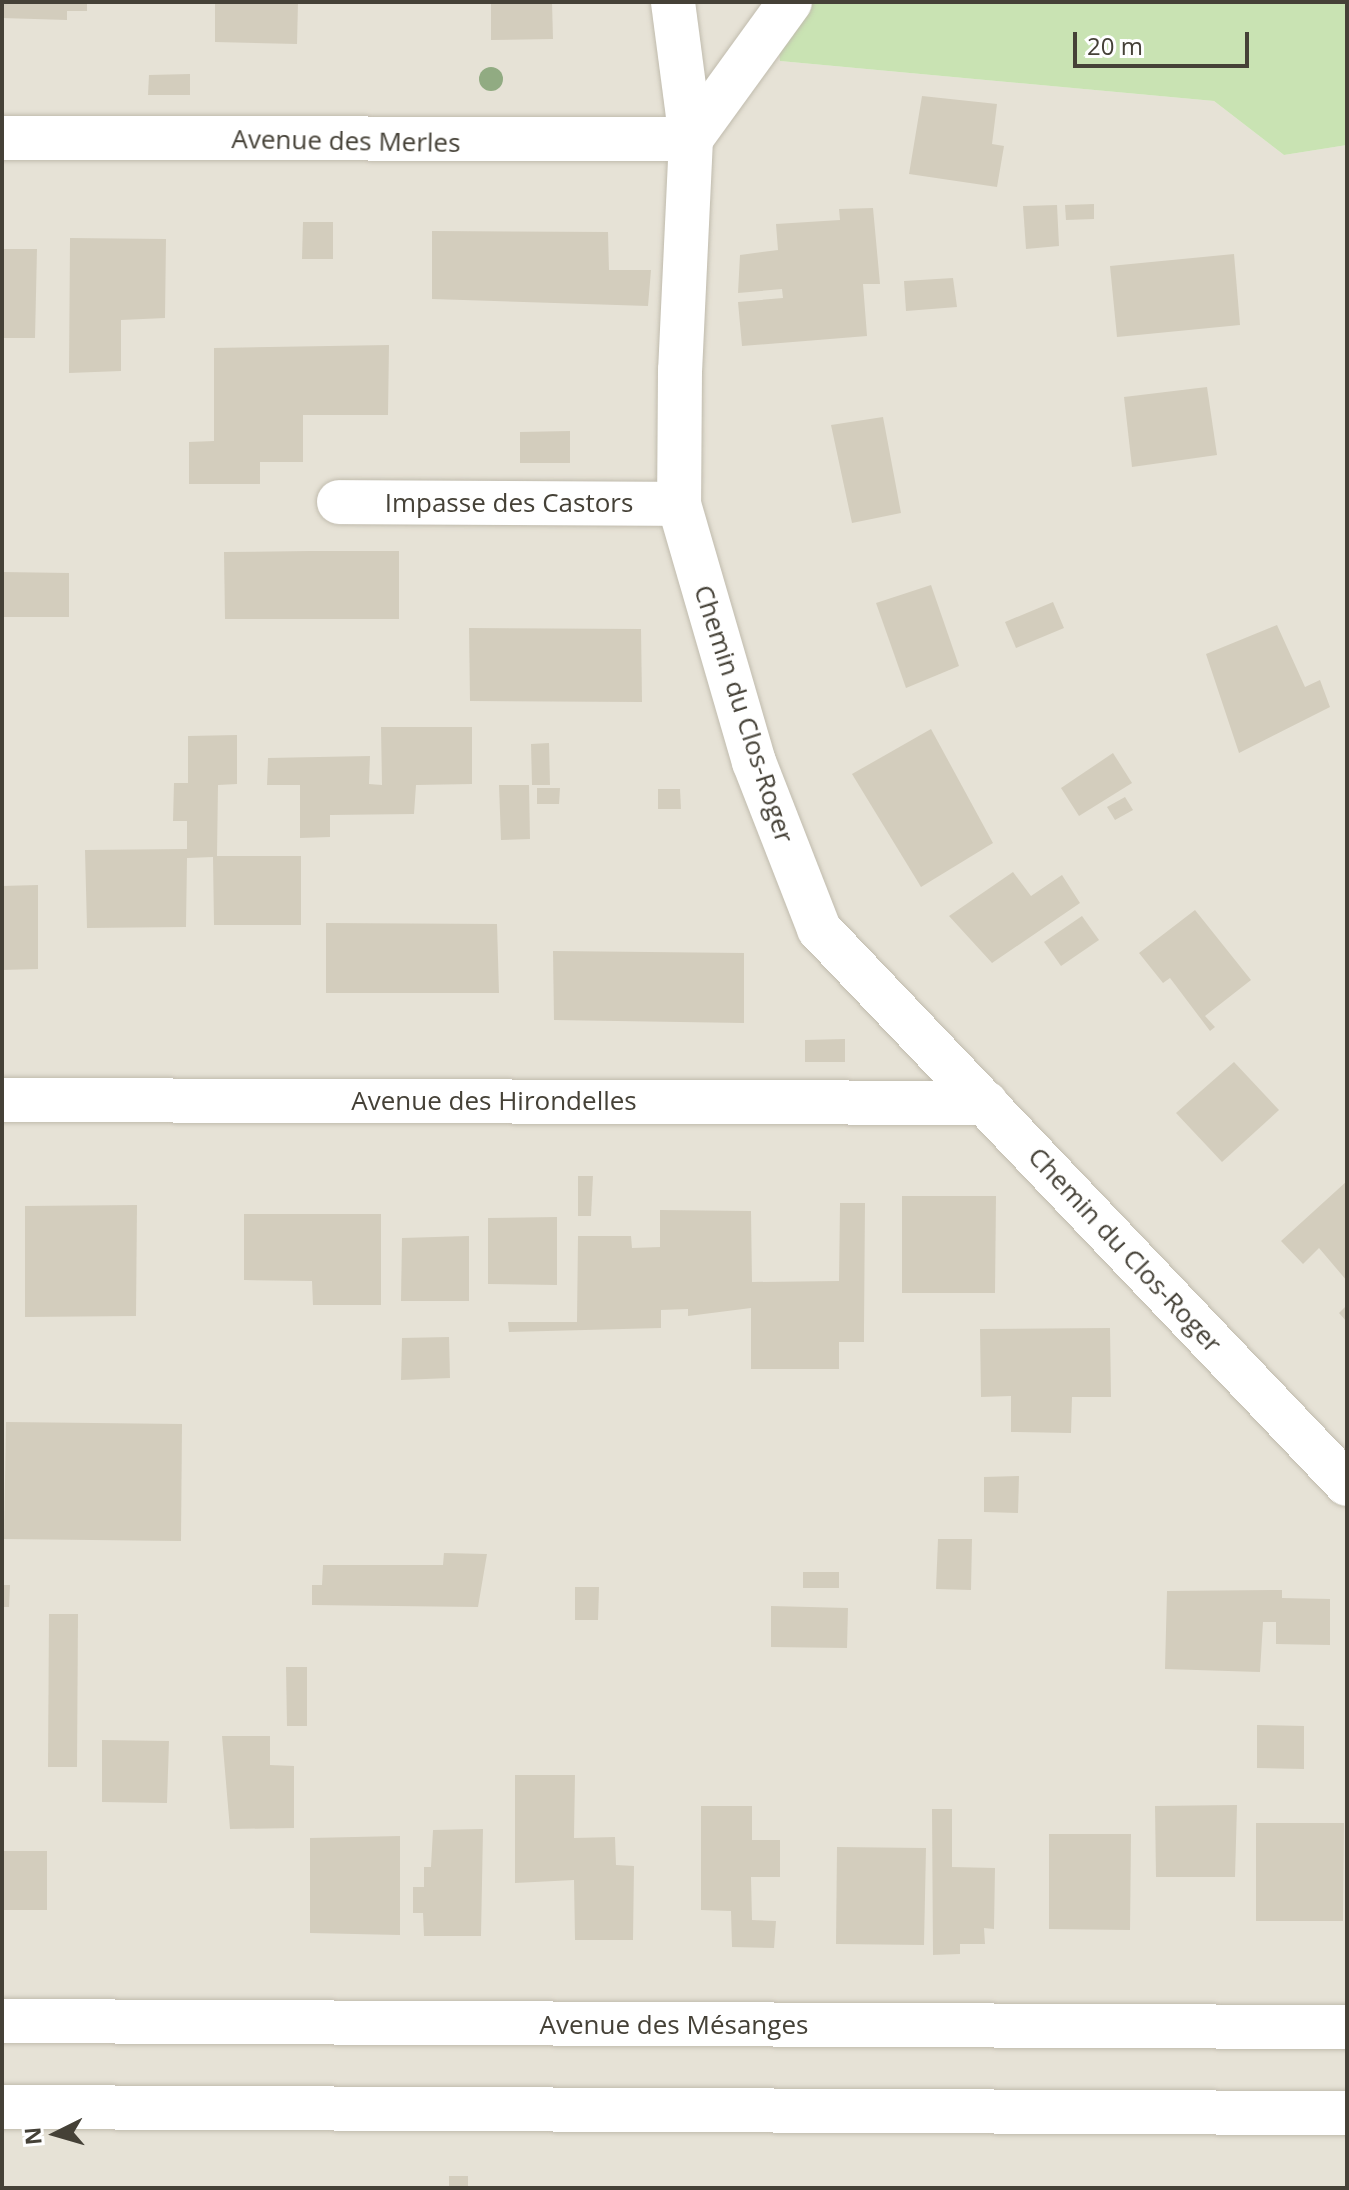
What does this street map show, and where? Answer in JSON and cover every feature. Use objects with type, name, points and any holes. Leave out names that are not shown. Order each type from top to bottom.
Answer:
[{"type":"street","name":"Chemin du Clos-Roger","points":[[673,2],[691,139],[679,504],[754,762],[819,929],[1347,1484]]},
{"type":"street","points":[[691,139],[790,2]]},
{"type":"street","name":"Avenue des Merles","points":[[2,138],[691,139]]},
{"type":"street","name":"Impasse des Castors","points":[[339,502],[679,504]]},
{"type":"street","name":"Avenue des Hirondelles","points":[[2,1100],[986,1103]]},
{"type":"street","name":"Avenue des Mésanges","points":[[2,2021],[1347,2027]]},
{"type":"street","points":[[2,2107],[1347,2113]]},
{"type":"shaded area","points":[[2,2],[799,2],[780,61],[1214,101],[1284,155],[1347,145],[1347,2188],[2,2188]]},
{"type":"green space","points":[[799,2],[1347,2],[1347,145],[1284,155],[1214,101],[780,61],[777,22]]},
{"type":"building","points":[[2,2],[87,2],[87,11],[67,11],[67,20],[2,18]]},
{"type":"building","points":[[215,2],[298,2],[297,44],[215,42]]},
{"type":"building","points":[[491,2],[552,2],[553,39],[491,40]]},
{"type":"building","points":[[190,74],[190,95],[148,95],[149,75]]},
{"type":"building","points":[[922,96],[997,104],[992,144],[1004,146],[997,187],[909,174]]},
{"type":"building","points":[[1094,204],[1094,219],[1066,220],[1065,205]]},
{"type":"building","points":[[1057,205],[1059,246],[1026,249],[1023,206]]},
{"type":"building","points":[[873,208],[880,284],[863,284],[867,336],[742,346],[738,302],[783,298],[782,289],[738,293],[740,255],[778,250],[776,224],[840,220],[839,209]]},
{"type":"building","points":[[303,222],[333,222],[333,259],[302,259]]},
{"type":"building","points":[[432,231],[608,232],[609,270],[651,270],[648,306],[432,299]]},
{"type":"building","points":[[70,238],[166,239],[165,318],[121,320],[121,371],[69,373]]},
{"type":"building","points":[[2,249],[37,249],[35,338],[2,338]]},
{"type":"building","points":[[1234,254],[1240,325],[1117,337],[1110,266]]},
{"type":"building","points":[[953,278],[957,307],[906,311],[904,281]]},
{"type":"building","points":[[389,345],[388,415],[303,415],[303,462],[260,462],[260,484],[189,484],[189,442],[214,441],[214,348]]},
{"type":"building","points":[[1207,387],[1217,455],[1132,467],[1124,397]]},
{"type":"building","points":[[883,417],[901,513],[852,523],[831,425]]},
{"type":"building","points":[[570,431],[570,463],[520,463],[520,432]]},
{"type":"building","points":[[399,551],[399,619],[225,619],[224,552]]},
{"type":"building","points":[[2,572],[69,573],[69,617],[2,617]]},
{"type":"building","points":[[931,585],[959,666],[906,688],[876,603]]},
{"type":"building","points":[[1053,602],[1064,628],[1016,648],[1005,622]]},
{"type":"building","points":[[1277,625],[1305,687],[1320,680],[1330,707],[1239,753],[1206,654]]},
{"type":"building","points":[[469,628],[641,629],[642,702],[470,701]]},
{"type":"building","points":[[381,727],[472,727],[472,784],[416,785],[414,814],[330,815],[330,837],[300,838],[300,785],[267,785],[268,758],[370,756],[369,784],[382,785]]},
{"type":"building","points":[[931,729],[993,843],[921,887],[852,774]]},
{"type":"building","points":[[237,735],[237,784],[218,785],[217,856],[301,856],[301,925],[214,925],[213,857],[187,858],[186,927],[87,928],[85,850],[187,849],[187,821],[173,821],[174,783],[188,783],[188,736]]},
{"type":"building","points":[[549,743],[550,785],[532,785],[531,744]]},
{"type":"building","points":[[1113,753],[1132,783],[1079,816],[1061,788]]},
{"type":"building","points":[[499,785],[529,785],[530,839],[501,840]]},
{"type":"building","points":[[537,788],[560,788],[559,804],[537,804]]},
{"type":"building","points":[[658,789],[680,789],[681,809],[658,809]]},
{"type":"building","points":[[1125,797],[1133,810],[1115,820],[1107,807]]},
{"type":"building","points":[[1013,872],[1031,896],[1062,875],[1080,903],[992,963],[949,916]]},
{"type":"building","points":[[38,885],[38,969],[2,970],[2,886]]},
{"type":"building","points":[[1195,910],[1251,980],[1205,1016],[1215,1027],[1210,1031],[1170,978],[1163,983],[1139,953]]},
{"type":"building","points":[[1082,916],[1099,940],[1061,966],[1044,942]]},
{"type":"building","points":[[326,923],[497,924],[499,993],[326,993]]},
{"type":"building","points":[[553,951],[744,953],[744,1023],[554,1020]]},
{"type":"building","points":[[845,1039],[845,1062],[805,1062],[805,1040]]},
{"type":"building","points":[[1234,1062],[1279,1110],[1222,1162],[1176,1113]]},
{"type":"building","points":[[578,1176],[593,1176],[591,1216],[578,1216]]},
{"type":"building","points":[[1347,1181],[1347,1281],[1319,1248],[1303,1264],[1281,1241]]},
{"type":"building","points":[[902,1196],[996,1196],[995,1293],[902,1293]]},
{"type":"building","points":[[840,1203],[865,1203],[864,1342],[839,1342],[839,1369],[751,1369],[751,1308],[688,1316],[688,1309],[661,1310],[661,1328],[509,1332],[508,1322],[577,1322],[578,1236],[631,1236],[632,1248],[660,1247],[660,1210],[751,1211],[752,1282],[839,1281]]},
{"type":"building","points":[[137,1205],[136,1316],[25,1317],[25,1206]]},
{"type":"building","points":[[244,1214],[381,1214],[381,1305],[313,1305],[312,1281],[244,1280]]},
{"type":"building","points":[[557,1217],[557,1285],[488,1284],[488,1218]]},
{"type":"building","points":[[469,1236],[469,1301],[401,1301],[402,1238]]},
{"type":"building","points":[[1347,1305],[1347,1322],[1339,1313]]},
{"type":"building","points":[[1110,1328],[1111,1397],[1072,1397],[1071,1433],[1011,1432],[1011,1396],[981,1397],[980,1329]]},
{"type":"building","points":[[449,1337],[450,1378],[401,1380],[402,1338]]},
{"type":"building","points":[[6,1422],[182,1424],[181,1541],[4,1539]]},
{"type":"building","points":[[1019,1476],[1018,1513],[984,1512],[984,1477]]},
{"type":"building","points":[[938,1539],[972,1539],[971,1590],[936,1589]]},
{"type":"building","points":[[444,1553],[487,1554],[478,1607],[312,1605],[312,1585],[322,1585],[323,1565],[443,1565]]},
{"type":"building","points":[[803,1572],[839,1572],[839,1588],[803,1588]]},
{"type":"building","points":[[2,1585],[10,1585],[9,1607],[2,1607]]},
{"type":"building","points":[[575,1587],[599,1587],[598,1620],[575,1620]]},
{"type":"building","points":[[1282,1590],[1282,1598],[1330,1599],[1330,1645],[1276,1644],[1276,1622],[1263,1622],[1260,1672],[1165,1669],[1167,1591]]},
{"type":"building","points":[[771,1606],[848,1608],[847,1648],[771,1647]]},
{"type":"building","points":[[49,1614],[78,1614],[77,1767],[48,1767]]},
{"type":"building","points":[[286,1667],[307,1667],[307,1726],[287,1726]]},
{"type":"building","points":[[1257,1725],[1304,1726],[1304,1769],[1257,1768]]},
{"type":"building","points":[[222,1736],[270,1736],[270,1765],[294,1766],[294,1828],[230,1829]]},
{"type":"building","points":[[102,1740],[169,1741],[167,1803],[102,1802]]},
{"type":"building","points":[[515,1775],[575,1775],[574,1838],[615,1837],[616,1865],[634,1866],[633,1940],[575,1940],[574,1880],[515,1883]]},
{"type":"building","points":[[1237,1805],[1235,1877],[1156,1877],[1155,1806]]},
{"type":"building","points":[[701,1806],[752,1806],[752,1840],[780,1840],[780,1877],[751,1877],[752,1920],[776,1921],[774,1948],[732,1947],[731,1911],[701,1910]]},
{"type":"building","points":[[932,1809],[952,1809],[952,1867],[995,1868],[994,1929],[984,1928],[985,1944],[960,1944],[960,1954],[933,1955]]},
{"type":"building","points":[[1256,1823],[1344,1823],[1343,1921],[1256,1921]]},
{"type":"building","points":[[483,1829],[481,1936],[424,1936],[423,1913],[413,1913],[413,1887],[424,1887],[424,1867],[431,1867],[433,1830]]},
{"type":"building","points":[[1049,1834],[1131,1834],[1130,1930],[1049,1929]]},
{"type":"building","points":[[400,1836],[400,1935],[310,1933],[310,1838]]},
{"type":"building","points":[[837,1847],[926,1848],[924,1945],[836,1944]]},
{"type":"building","points":[[2,1851],[47,1851],[47,1910],[2,1910]]},
{"type":"building","points":[[449,2176],[468,2176],[468,2188],[449,2188]]}]
